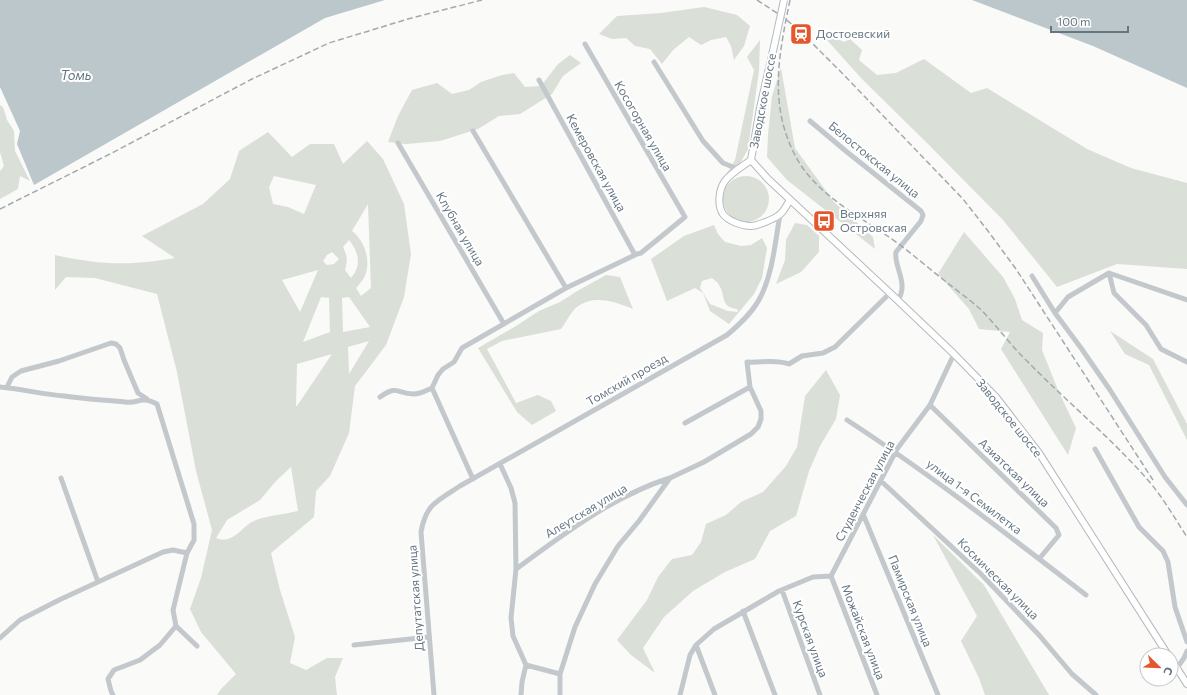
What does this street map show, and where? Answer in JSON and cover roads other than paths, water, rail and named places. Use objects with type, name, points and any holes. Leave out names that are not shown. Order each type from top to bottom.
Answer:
[{"type":"main road","name":"Заводское шоссе","points":[[780,215],[763,223],[752,226],[740,225],[730,220],[723,214],[719,204],[720,190],[725,181],[751,160],[760,108],[784,0]]},
{"type":"main road","name":"Заводское шоссе","points":[[751,160],[768,179],[954,354],[996,397],[1039,453],[1163,647]]},
{"type":"main road","points":[[780,215],[790,200]]},
{"type":"main road","points":[[1179,671],[1187,684]]},
{"type":"street","name":"Косогорная улица","points":[[585,44],[685,217],[641,253],[636,254]]},
{"type":"street","points":[[654,62],[703,141],[723,163],[738,169]]},
{"type":"street","name":"Кемеровская улица","points":[[539,80],[636,254]]},
{"type":"street","name":"Белостокская улица","points":[[810,121],[921,211],[923,215],[921,221],[896,252],[895,258],[902,288],[898,301]]},
{"type":"street","points":[[473,131],[566,288]]},
{"type":"street","name":"Клубная улица","points":[[398,143],[504,324]]},
{"type":"street","name":"Томский проезд","points":[[435,502],[727,335],[743,322],[760,299],[770,274],[780,215]]},
{"type":"street","points":[[380,397],[391,390],[414,394],[432,388],[438,375],[443,369],[454,362],[462,348],[566,288],[636,254]]},
{"type":"street","points":[[1054,313],[1068,297],[1109,273],[1187,300]]},
{"type":"street","points":[[1109,273],[1114,293],[1146,325],[1161,349],[1187,362]]},
{"type":"street","points":[[1032,276],[1054,313],[1081,348],[1165,477],[1187,506]]},
{"type":"street","name":"Алеутская улица","points":[[516,568],[586,519],[650,484],[670,478],[704,462],[751,434],[758,427],[761,419],[761,411],[750,387],[747,362],[758,363],[778,360],[789,364],[802,356],[823,353],[835,347],[890,293]]},
{"type":"street","points":[[7,388],[12,377],[21,371],[59,361],[111,343],[116,344],[120,348],[138,392],[148,400],[157,404],[194,524],[194,540],[187,553],[173,610],[176,626],[197,646]]},
{"type":"street","name":"Студенческая улица","points":[[832,576],[896,452],[930,405],[954,354]]},
{"type":"street","points":[[0,387],[62,396],[129,403],[141,399],[148,400]]},
{"type":"street","points":[[685,423],[750,387]]},
{"type":"street","points":[[432,388],[473,479]]},
{"type":"street","name":"Азиатская улица","points":[[930,405],[1056,528],[1059,535],[1039,558]]},
{"type":"street","name":"улица 1-я Семилетка","points":[[847,420],[896,452],[1039,558],[1086,595]]},
{"type":"street","points":[[1095,449],[1139,527],[1163,551],[1168,562],[1175,606],[1187,642]]},
{"type":"street","points":[[500,464],[511,488],[515,503],[516,568],[511,618],[513,636],[526,665],[521,695]]},
{"type":"street","points":[[61,478],[98,582]]},
{"type":"street","points":[[560,695],[560,674],[575,627],[595,584],[618,546],[670,478]]},
{"type":"street","name":"Космическая улица","points":[[881,480],[981,574],[1039,635],[1072,674],[1096,695]]},
{"type":"street","name":"Депутатская улица","points":[[434,695],[421,532],[424,518],[430,507],[435,502]]},
{"type":"street","name":"Памирская улица","points":[[864,514],[938,695]]},
{"type":"street","points":[[0,638],[20,620],[162,552],[173,550],[187,553]]},
{"type":"street","points":[[680,695],[690,655],[696,645],[714,629],[782,590],[813,577],[832,576]]},
{"type":"street","name":"Можайская улица","points":[[832,576],[877,695]]},
{"type":"street","name":"Курская улица","points":[[782,590],[820,695]]},
{"type":"street","points":[[743,611],[774,695]]},
{"type":"street","points":[[113,695],[108,679],[114,670],[140,660],[160,645],[176,626]]},
{"type":"street","points":[[354,645],[429,637]]},
{"type":"street","points":[[696,645],[714,695]]},
{"type":"street","points":[[1179,665],[1187,651]]},
{"type":"street","points":[[526,665],[560,674]]},
{"type":"water","name":"Томь","points":[[0,0],[385,0],[325,18],[34,185],[17,144],[20,131],[0,87]]},
{"type":"water","points":[[972,0],[1187,0],[1187,88],[1093,46]]},
{"type":"railway","points":[[0,209],[112,153],[252,79],[329,43],[408,19],[482,0]]},
{"type":"railway","points":[[757,0],[783,17],[802,33],[963,199],[1016,269],[1153,480]]},
{"type":"railway","points":[[790,0],[782,40],[778,79],[779,99],[787,138],[804,170],[825,192],[851,212],[896,242],[979,308],[1021,355],[1118,448],[1147,479],[1163,500],[1187,537]]},
{"type":"place","name":"Достоевский","points":[[801,34]]},
{"type":"place","name":"Верхняя Островская","points":[[824,221]]}]
